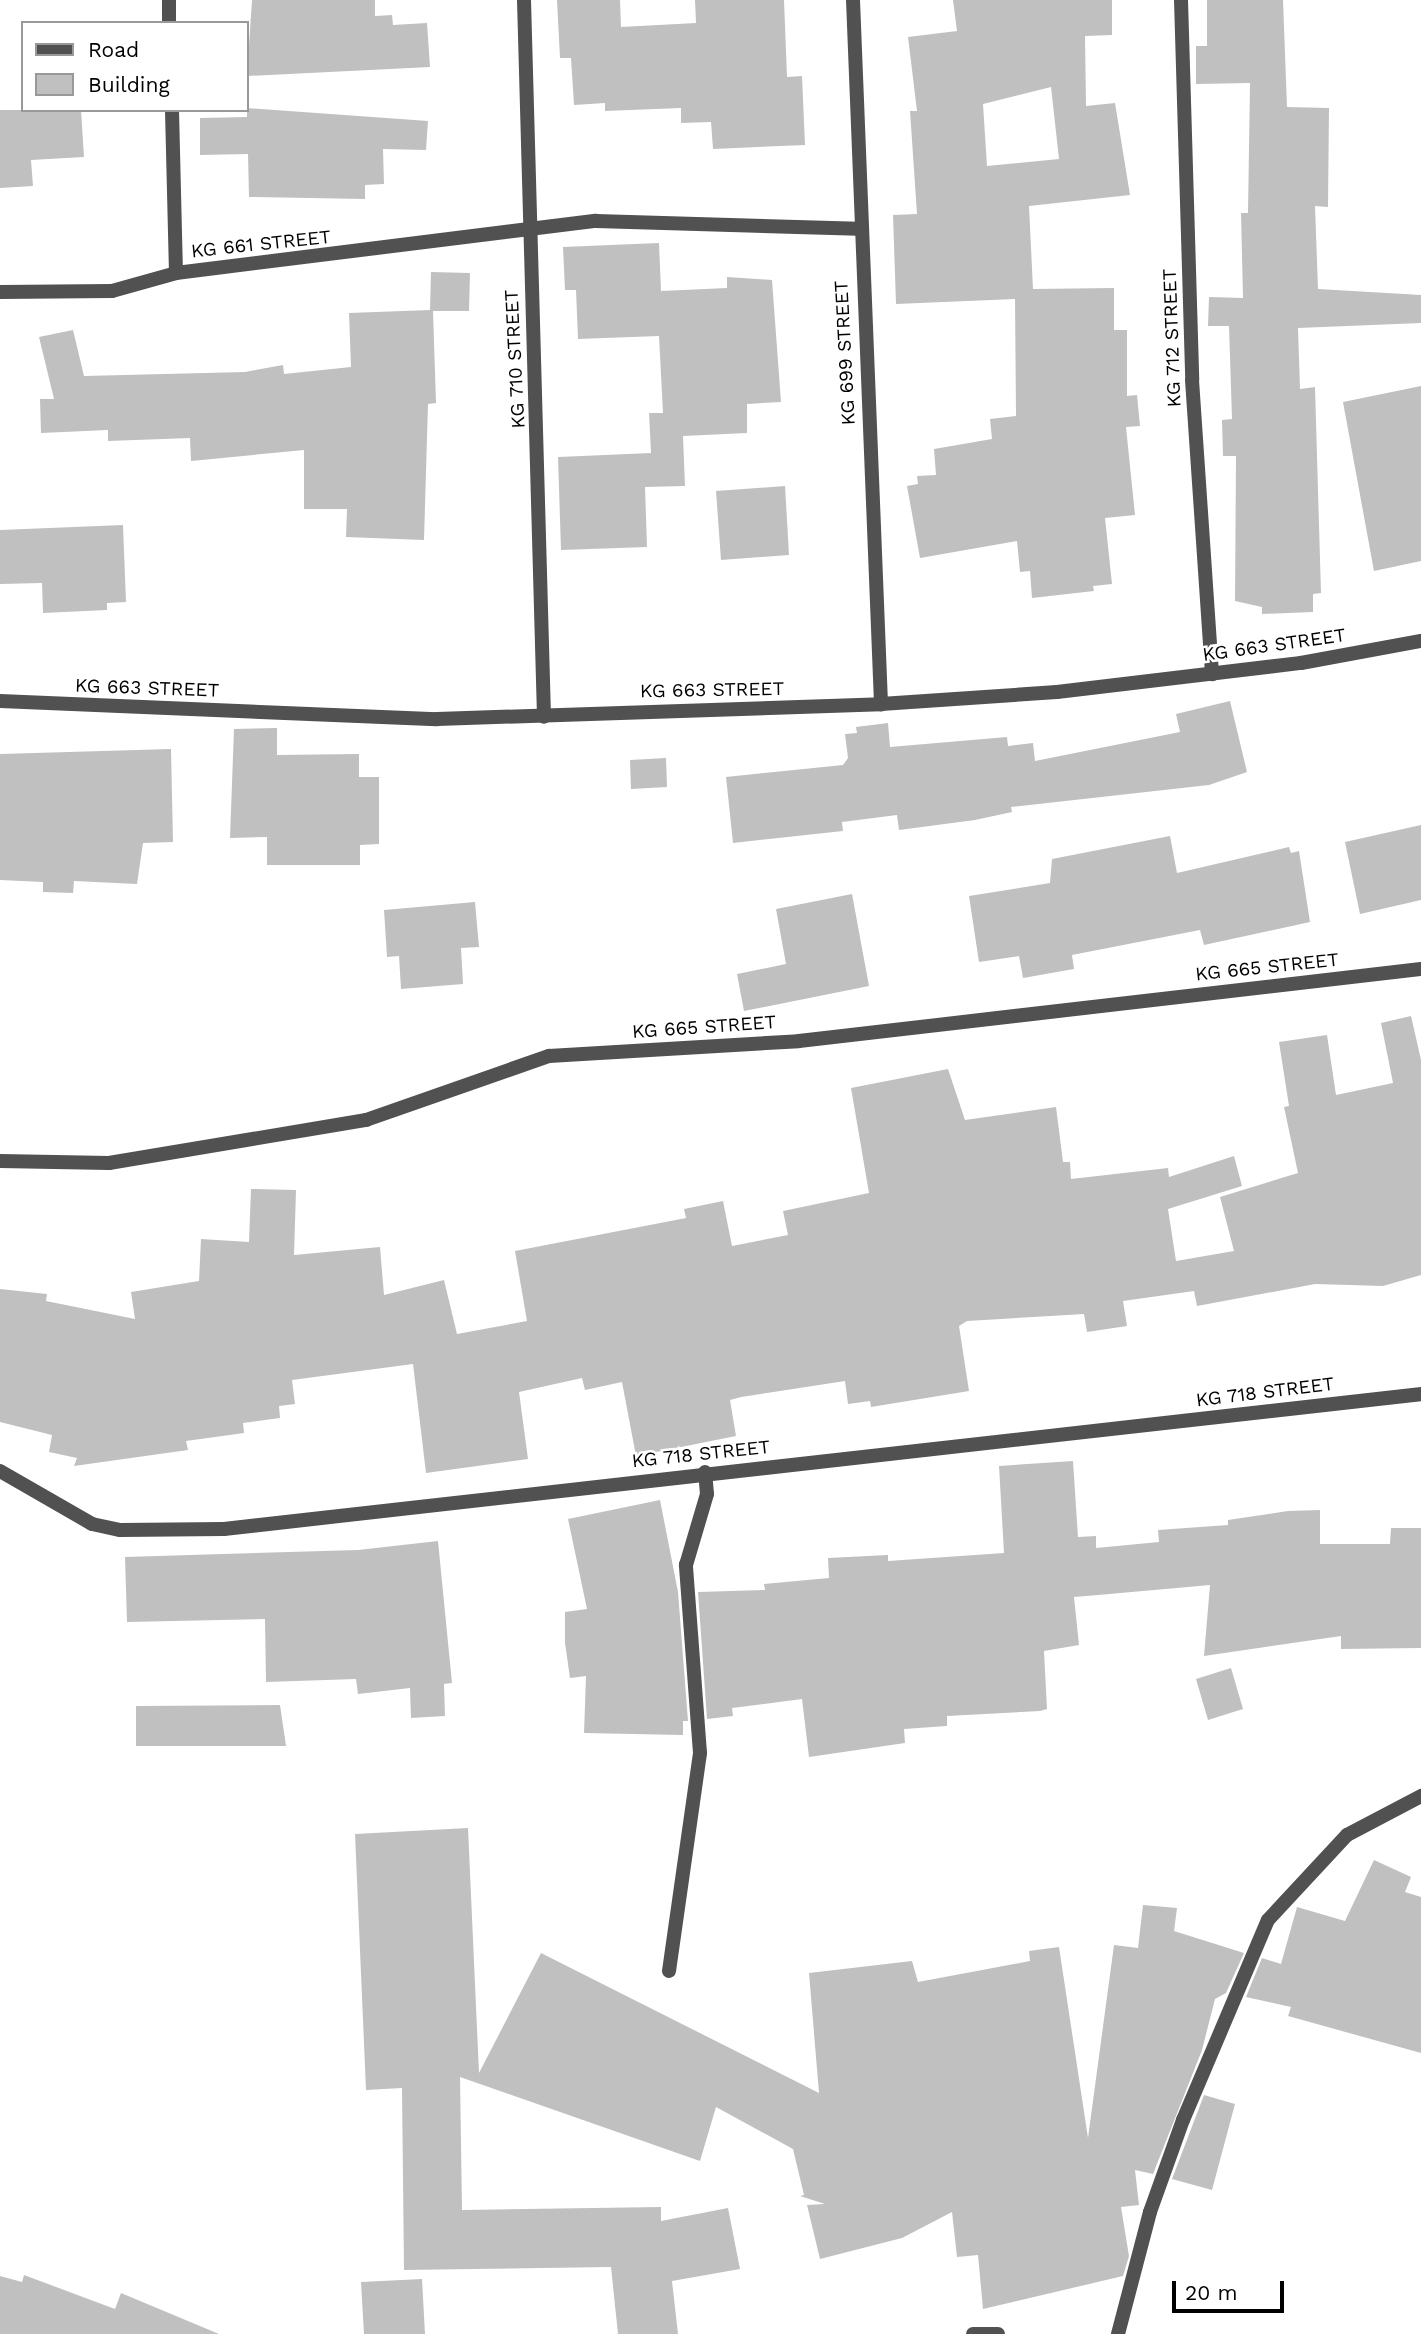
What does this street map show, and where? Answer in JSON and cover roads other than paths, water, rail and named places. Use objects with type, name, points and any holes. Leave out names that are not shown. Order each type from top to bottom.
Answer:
[{"type":"street","points":[[169,0],[169,21]]},
{"type":"street","name":"KG 710 STREET","points":[[524,0],[527,227],[540,456],[544,717]]},
{"type":"street","name":"KG 699 STREET","points":[[853,0],[858,229],[881,704]]},
{"type":"street","name":"KG 712 STREET","points":[[1181,0],[1192,380],[1212,674]]},
{"type":"street","points":[[172,112],[176,272]]},
{"type":"street","name":"KG 661 STREET","points":[[0,292],[112,290],[176,272],[338,256],[527,227],[685,220],[858,229]]},
{"type":"street","name":"KG 663 STREET","points":[[0,701],[437,719],[881,704],[1058,692],[1212,674],[1421,641]]},
{"type":"street","name":"KG 665 STREET","points":[[0,1161],[109,1163],[366,1120],[549,1056],[799,1041],[1421,969]]},
{"type":"street","name":"KG 718 STREET","points":[[0,1471],[70,1514],[120,1530],[224,1529],[705,1472],[1421,1394]]},
{"type":"street","points":[[669,1971],[700,1753],[687,1565],[707,1493],[705,1472]]},
{"type":"street","points":[[1118,2334],[1174,2147],[1268,1920],[1346,1835],[1421,1796]]},
{"type":"street","points":[[973,2334],[998,2334]]}]
